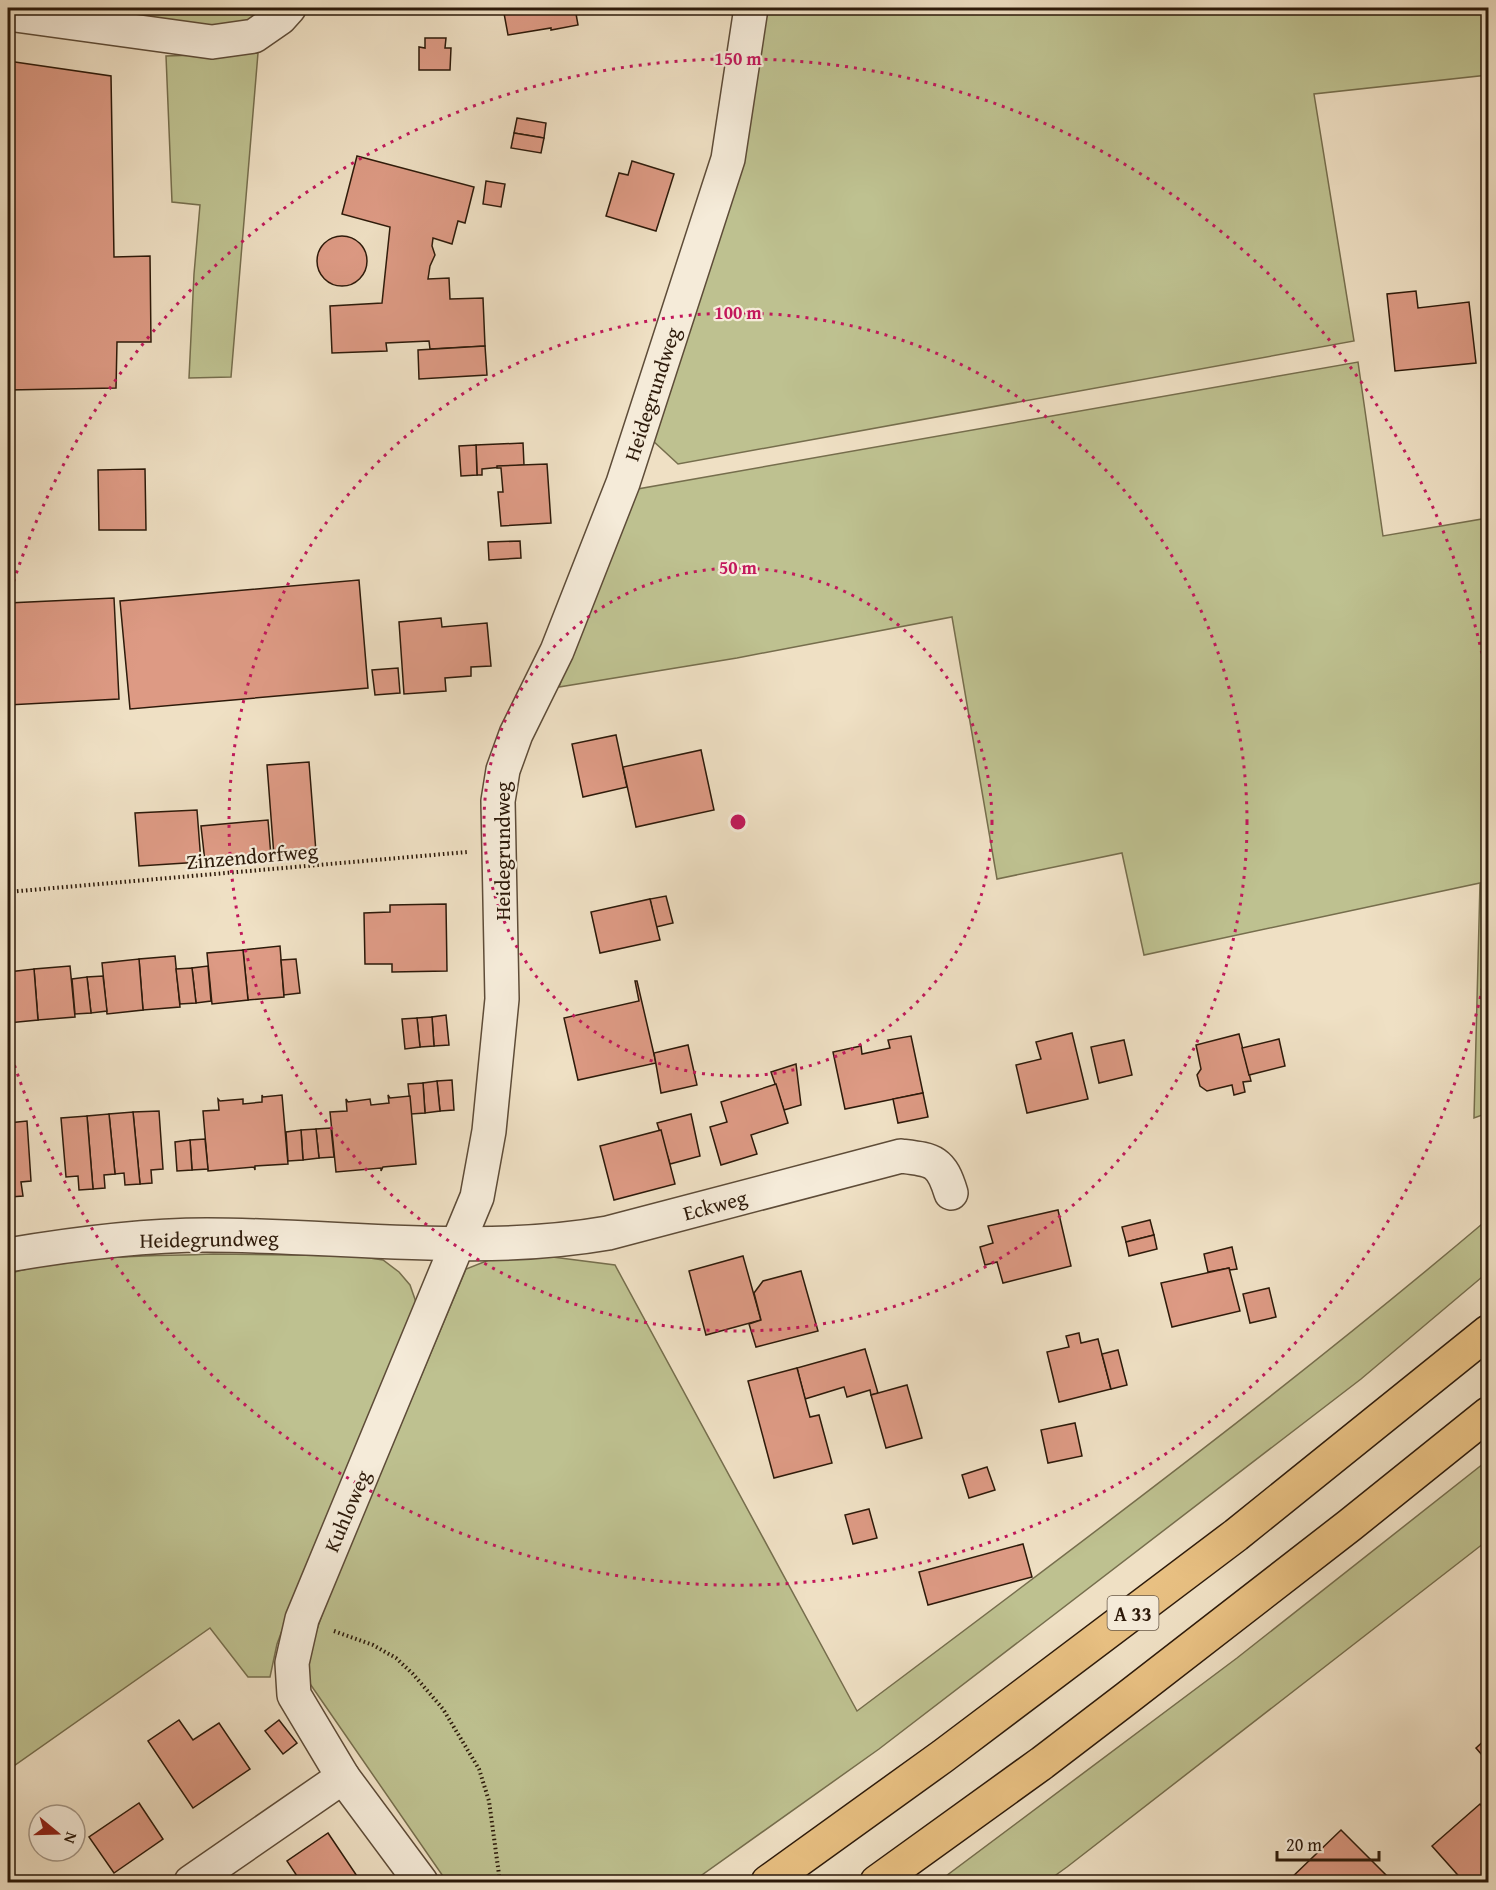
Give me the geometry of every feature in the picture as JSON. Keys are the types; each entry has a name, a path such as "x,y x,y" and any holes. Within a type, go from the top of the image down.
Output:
{"highway":[{"name":"A 33","path":"768,1882 943,1756 1236,1535 1488,1332"},
{"path":"877,1882 1042,1763 1127,1698 1341,1532 1488,1414"}],"street":[{"path":"8,14 212,42 254,36 280,18 289,8"},
{"name":"Heidegrundweg","path":"8,1255 60,1246 206,1235 458,1244 477,1197 489,1131 502,999 498,801 503,770 516,734 557,651 623,483 728,159 751,8"},
{"name":"Eckweg","path":"458,1244 546,1242 608,1233 901,1156 929,1160 944,1172 951,1192"},
{"name":"Kuhloweg","path":"421,1882 344,1777 294,1695 292,1663 302,1619 458,1244"},
{"path":"191,1882 344,1777"}],"path":[{"name":"Zinzendorfweg","path":"8,892 499,849"},
{"path":"302,1619 373,1645 396,1658 443,1709 479,1769 489,1801 500,1882"}],"green space":[{"path":"64,8 277,8 252,27 216,29"},
{"path":"768,8 1488,8 1488,75 1314,94 1354,341 678,464 651,439 741,162"},
{"path":"258,53 231,377 189,378 200,205 172,202 166,56"},
{"path":"1358,362 1383,536 1488,518 1488,1113 1474,1118 1480,883 1144,955 1122,853 997,879 952,617 737,658 559,687 632,490"},
{"path":"1488,1219 1488,1272 1361,1379 879,1749 692,1882 447,1882 306,1678 312,1644 327,1600 466,1269 499,1256 529,1254 615,1265 857,1711 1255,1408"},
{"path":"213,1254 357,1256 383,1260 399,1272 410,1285 417,1305 295,1596 277,1644 270,1677 248,1677 210,1628 8,1770 8,1274 84,1260"},
{"path":"1488,1460 1488,1540 1067,1867 1046,1882 938,1882 1237,1658"}],"building":[{"path":"503,8 575,8 578,25 508,35"},
{"path":"425,38 446,38 445,48 451,48 450,70 419,70 419,47 425,48"},
{"path":"8,61 111,76 114,257 150,256 151,342 117,342 116,388 8,390"},
{"path":"517,118 546,123 544,138 514,133"},
{"path":"514,133 544,138 541,153 511,148"},
{"path":"357,156 474,187 465,223 458,221 452,244 433,238 432,246 435,255 428,279 449,278 450,299 483,298 485,346 430,349 429,341 386,343 387,351 332,353 330,306 382,303 390,227 342,214"},
{"path":"632,161 674,174 656,231 606,216 619,173 628,175"},
{"path":"486,181 505,184 501,207 483,204"},
{"path":"337,236 347,236 360,243 367,256 367,266 360,279 347,286 337,286 328,282 321,275 317,266 317,256 321,247 328,240"},
{"path":"1416,291 1418,308 1469,302 1476,363 1395,371 1387,294"},
{"path":"485,346 487,375 419,379 418,350"},
{"path":"523,443 524,465 482,469 482,475 477,475 476,445"},
{"path":"476,445 477,475 461,476 459,446"},
{"path":"547,464 551,523 501,526 498,492 503,492 501,468 497,466"},
{"path":"145,469 146,530 99,530 98,470"},
{"path":"520,541 521,558 489,560 488,542"},
{"path":"359,580 368,688 130,709 120,601"},
{"path":"114,598 119,699 8,705 8,603"},
{"path":"441,618 442,627 487,623 491,666 471,667 471,676 445,678 446,691 404,694 399,622"},
{"path":"398,668 400,693 375,695 372,670"},
{"path":"616,735 627,787 583,797 572,744"},
{"path":"701,750 714,810 636,827 623,767"},
{"path":"309,762 316,852 274,856 267,765"},
{"path":"197,810 201,862 139,866 135,813"},
{"path":"268,820 271,856 205,862 201,826"},
{"path":"666,896 673,923 656,927 650,899"},
{"path":"650,899 660,940 600,953 591,912"},
{"path":"446,904 447,971 392,972 392,964 365,964 364,913 390,912 390,905"},
{"path":"280,946 284,997 248,1000 243,950"},
{"path":"243,950 248,1000 212,1004 207,953"},
{"path":"175,956 180,1007 143,1010 139,959"},
{"path":"139,959 143,1010 107,1014 102,963"},
{"path":"296,959 300,993 284,995 281,960"},
{"path":"70,966 75,1017 38,1020 34,969"},
{"path":"208,966 211,1001 196,1003 192,968"},
{"path":"192,968 196,1003 180,1004 176,969"},
{"path":"34,969 38,1020 8,1023 8,972"},
{"path":"103,976 107,1011 91,1013 87,977"},
{"path":"87,977 91,1013 75,1014 72,979"},
{"path":"635,981 637,981 656,1063 578,1080 564,1018 639,1001"},
{"path":"446,1015 449,1045 434,1046 432,1017"},
{"path":"432,1017 434,1046 420,1047 417,1018"},
{"path":"417,1018 420,1047 405,1049 402,1019"},
{"path":"8,1023 12,1023 14,1050 8,1050"},
{"path":"1072,1033 1088,1099 1027,1113 1016,1065 1041,1059 1036,1042"},
{"path":"1239,1034 1251,1081 1243,1082 1245,1092 1234,1095 1232,1085 1207,1091 1200,1086 1197,1075 1201,1069 1196,1045"},
{"path":"911,1036 923,1093 845,1109 833,1052 861,1046 862,1054 890,1048 888,1040"},
{"path":"1279,1039 1285,1066 1249,1075 1242,1048"},
{"path":"1124,1040 1132,1075 1099,1083 1091,1047"},
{"path":"688,1045 697,1085 661,1093 654,1053"},
{"path":"796,1064 801,1105 784,1110 771,1072"},
{"path":"452,1080 454,1110 440,1111 437,1081"},
{"path":"437,1081 440,1111 425,1113 423,1083"},
{"path":"423,1083 425,1113 411,1114 408,1084"},
{"path":"776,1084 788,1123 751,1135 757,1154 721,1165 710,1127 727,1122 721,1102"},
{"path":"923,1093 928,1117 898,1123 893,1099"},
{"path":"262,1095 263,1097 282,1095 288,1164 255,1166 255,1170 254,1167 208,1171 203,1111 219,1110 218,1099 220,1101 243,1099 243,1104 262,1102"},
{"path":"388,1095 390,1098 410,1096 416,1164 383,1167 381,1171 381,1168 336,1172 330,1112 347,1111 346,1099 348,1102 370,1099 371,1105 389,1103"},
{"path":"159,1111 163,1169 151,1170 152,1183 140,1184 133,1112"},
{"path":"133,1112 140,1184 125,1185 124,1173 115,1174 109,1114"},
{"path":"109,1114 115,1174 104,1175 105,1188 93,1189 87,1116"},
{"path":"691,1114 700,1156 670,1164 657,1123"},
{"path":"87,1116 93,1189 79,1190 78,1176 66,1177 61,1118"},
{"path":"27,1121 31,1181 21,1182 23,1196 10,1197 8,1123"},
{"path":"331,1128 334,1157 319,1158 316,1129"},
{"path":"316,1129 319,1158 303,1160 301,1130"},
{"path":"301,1130 303,1160 288,1161 286,1132"},
{"path":"661,1130 675,1184 614,1200 600,1146"},
{"path":"205,1139 208,1169 192,1170 190,1140"},
{"path":"190,1140 192,1170 177,1171 175,1142"},
{"path":"1058,1210 1071,1266 1003,1283 997,1262 985,1265 980,1247 993,1243 988,1226"},
{"path":"1150,1220 1154,1235 1126,1242 1122,1227"},
{"path":"1154,1235 1157,1249 1129,1256 1126,1242"},
{"path":"1232,1247 1237,1269 1230,1270 1229,1268 1208,1272 1204,1254"},
{"path":"743,1256 761,1320 706,1335 689,1271"},
{"path":"1229,1268 1240,1311 1172,1327 1161,1283"},
{"path":"801,1271 818,1331 756,1347 749,1324 761,1320 754,1293 763,1281"},
{"path":"1269,1288 1276,1317 1250,1323 1243,1294"},
{"path":"1079,1333 1081,1343 1098,1339 1111,1389 1059,1402 1047,1352 1069,1347 1066,1336"},
{"path":"865,1349 878,1393 871,1395 870,1390 847,1397 844,1387 805,1399 797,1368"},
{"path":"1118,1350 1127,1385 1111,1389 1102,1354"},
{"path":"797,1368 810,1417 819,1415 832,1463 774,1478 748,1381"},
{"path":"907,1385 922,1438 886,1448 871,1395"},
{"path":"1075,1423 1082,1456 1048,1463 1041,1430"},
{"path":"987,1467 995,1490 969,1498 962,1475"},
{"path":"869,1509 877,1538 853,1544 845,1515"},
{"path":"1023,1544 1032,1577 928,1605 919,1572"},
{"path":"179,1720 193,1740 219,1723 250,1769 193,1808 148,1741"},
{"path":"279,1720 297,1743 283,1754 265,1731"},
{"path":"1488,1737 1488,1762 1476,1748"},
{"path":"139,1803 163,1839 114,1873 89,1837"},
{"path":"1480,1804 1488,1814 1488,1882 1464,1882 1432,1846"},
{"path":"1341,1830 1393,1882 1287,1882"},
{"path":"328,1833 361,1882 301,1882 287,1861"}]}
